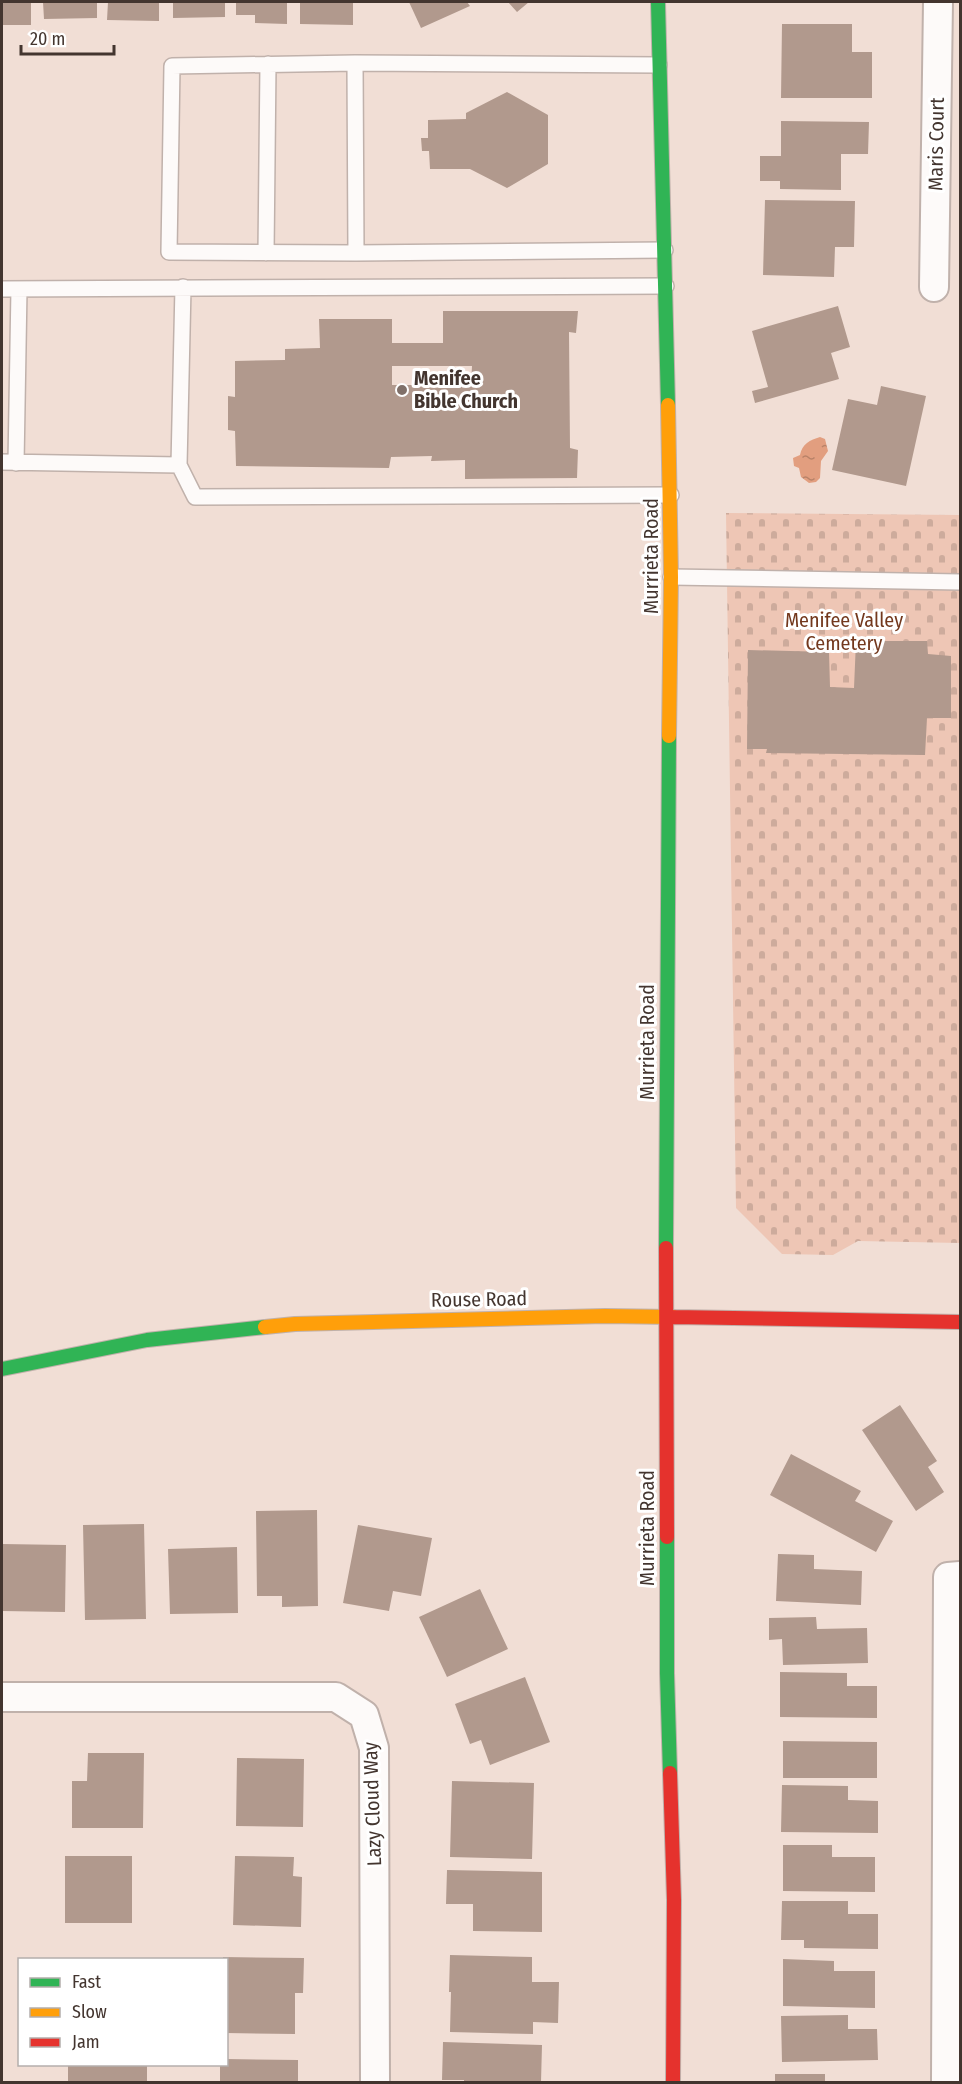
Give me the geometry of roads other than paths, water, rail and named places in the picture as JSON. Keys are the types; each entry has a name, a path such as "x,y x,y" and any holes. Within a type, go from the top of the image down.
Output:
{"main road":[{"name":"Murrieta Road","path":"658,2 671,577 666,1317 667,1673 674,1900 673,2082"},
{"name":"Rouse Road","path":"2,1369 147,1340 296,1324 604,1316 960,1322"}],"street":[{"name":"Maris Court","path":"934,287 938,2"},
{"path":"946,2082 954,1576"},
{"name":"Lazy Cloud Way","path":"2,1697 336,1697 364,1715 374,1748 375,2082"}],"lane":[{"path":"355,63 356,253"},
{"path":"659,65 355,63 172,66 169,252 665,250"},
{"path":"266,253 268,64"},
{"path":"2,289 666,286"},
{"path":"183,288 179,465 195,497 670,495"},
{"path":"19,289 9,463 179,465"},
{"path":"671,577 960,582"}],"water":[{"path":"820,437 825,439 828,451 821,461 820,478 816,482 809,483 801,477 799,468 794,466 793,458 800,455 807,443"}],"place":[{"name":"Menifee Bible Church","path":"402,390"}],"park label":[{"name":"Menifee Valley Cemetery","path":"844,632"}]}
